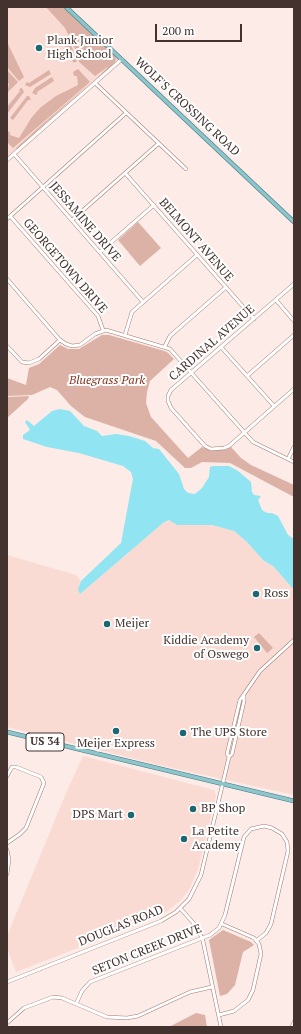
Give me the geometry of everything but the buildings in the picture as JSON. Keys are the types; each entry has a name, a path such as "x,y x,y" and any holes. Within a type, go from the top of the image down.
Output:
{"main road":[{"name":"WOLF'S CROSSING ROAD","path":"66,7 294,222"},
{"name":"US 34","path":"7,732 294,801"}],"street":[{"path":"7,160 122,59"},
{"path":"95,83 186,169"},
{"path":"8,218 126,113"},
{"path":"72,220 158,144"},
{"name":"JESSAMINE DRIVE","path":"14,154 143,302"},
{"name":"BELMONT AVENUE","path":"125,173 225,288 254,319"},
{"path":"100,252 154,205"},
{"name":"GEORGETOWN DRIVE","path":"8,218 98,316 103,330"},
{"path":"125,335 131,314 197,255"},
{"path":"7,279 60,340 69,345 80,345 103,330 165,346 174,352 244,432 259,446 294,462"},
{"name":"CARDINAL AVENUE","path":"294,284 169,392 168,401 171,408 201,442 211,449 224,448 294,389"},
{"path":"165,346 170,336 225,288"},
{"path":"276,300 294,321"},
{"path":"247,376 294,335"},
{"path":"7,346 22,362 29,364 39,358 60,340"},
{"path":"221,346 274,406"},
{"path":"288,459 294,447"},
{"name":"DOUGLAS ROAD","path":"7,982 156,923 180,908 191,895 202,874 229,756 232,754 244,696 260,671 294,640"},
{"path":"7,776 12,767 16,767 41,777 44,783 26,828 7,843"},
{"path":"219,1015 231,1012 241,1007 251,995 260,959 261,950 251,936 233,930 222,924 244,837 251,829 259,827 279,831 286,842 288,851 270,924 266,932 256,941"},
{"path":"7,850 9,860 7,874"},
{"path":"180,908 191,919 202,938 221,1027"},
{"name":"SETON CREEK DRIVE","path":"76,1004 82,991 90,982 202,938 214,932 222,924"},
{"path":"7,1023 24,1008 50,998 62,998 107,1017 127,1018 138,1016 190,992 212,987"},
{"path":"292,1027 294,1022"}],"shaded area":[{"path":"7,7 63,7 120,60 7,158"},
{"path":"171,520 177,525 211,525 234,531 247,542 263,560 274,567 294,590 294,795 155,764 7,727 7,555 76,575 81,581 79,584 80,594 163,523"},
{"path":"83,756 214,790 216,796 198,869 190,888 181,900 166,912 150,920 16,972 7,948 7,936 66,793"}],"green space":[{"path":"46,7 63,7 115,56 116,59 114,64 97,78 109,66 95,76 79,62 74,46 65,28"},
{"path":"70,42 77,61 74,63 69,56 61,56 60,54 67,50 65,46"},
{"path":"7,44 24,77 19,81 7,67"},
{"path":"78,69 90,82 13,148 7,142 7,131 10,132 10,135 19,138 32,117 41,107 56,96 78,85 77,76 74,76 73,72"},
{"path":"7,70 18,82 7,93 9,84 7,82"},
{"path":"49,70 51,74 30,87 25,85 27,82 29,83"},
{"path":"52,77 54,81 37,92 37,95 32,93 35,88"},
{"path":"90,83 18,148 15,149 38,128"},
{"path":"22,88 24,92 7,114 7,107 20,91 19,89"},
{"path":"27,96 29,96 31,100 28,100 13,120 10,118"},
{"path":"138,222 161,248 140,266 118,240"},
{"name":"Bluegrass Park","path":"102,335 109,335 167,352 174,359 150,381 146,403 151,417 188,458 202,447 212,451 231,447 241,458 251,465 294,485 294,497 230,463 202,462 191,468 185,468 156,441 85,417 71,406 57,390 50,387 32,395 7,396 7,378 26,385 29,368 39,364 60,345 68,349 79,349"},
{"path":"29,396 28,399 7,418 7,397"},
{"path":"259,633 273,648 267,653 254,637"},
{"path":"223,930 251,942 254,945 243,952 235,985 227,994 220,996 209,940"},
{"path":"196,1013 205,1015 207,1027 169,1027"}],"water":[{"path":"60,409 70,411 84,426 97,431 102,436 116,434 129,436 145,441 153,448 159,449 179,474 184,489 188,493 195,494 202,488 209,477 210,467 229,466 238,471 251,482 252,492 254,495 261,496 258,500 262,510 278,516 288,535 294,539 294,590 274,567 263,560 247,542 234,531 212,525 177,525 169,520 163,523 80,594 78,589 81,581 121,543 133,479 131,472 123,466 79,453 47,447 23,439 23,435 30,430 25,422 27,420 34,426 52,411"}],"place":[{"name":"Plank Junior High School","path":"39,48"},
{"name":"Ross","path":"256,594"},
{"name":"Meijer","path":"107,624"},
{"name":"Kiddie Academy of Oswego","path":"257,648"},
{"name":"Meijer Express","path":"116,731"},
{"name":"The UPS Store","path":"183,733"},
{"name":"BP Shop","path":"193,809"},
{"name":"DPS Mart","path":"131,815"},
{"name":"La Petite Academy","path":"184,839"}]}
